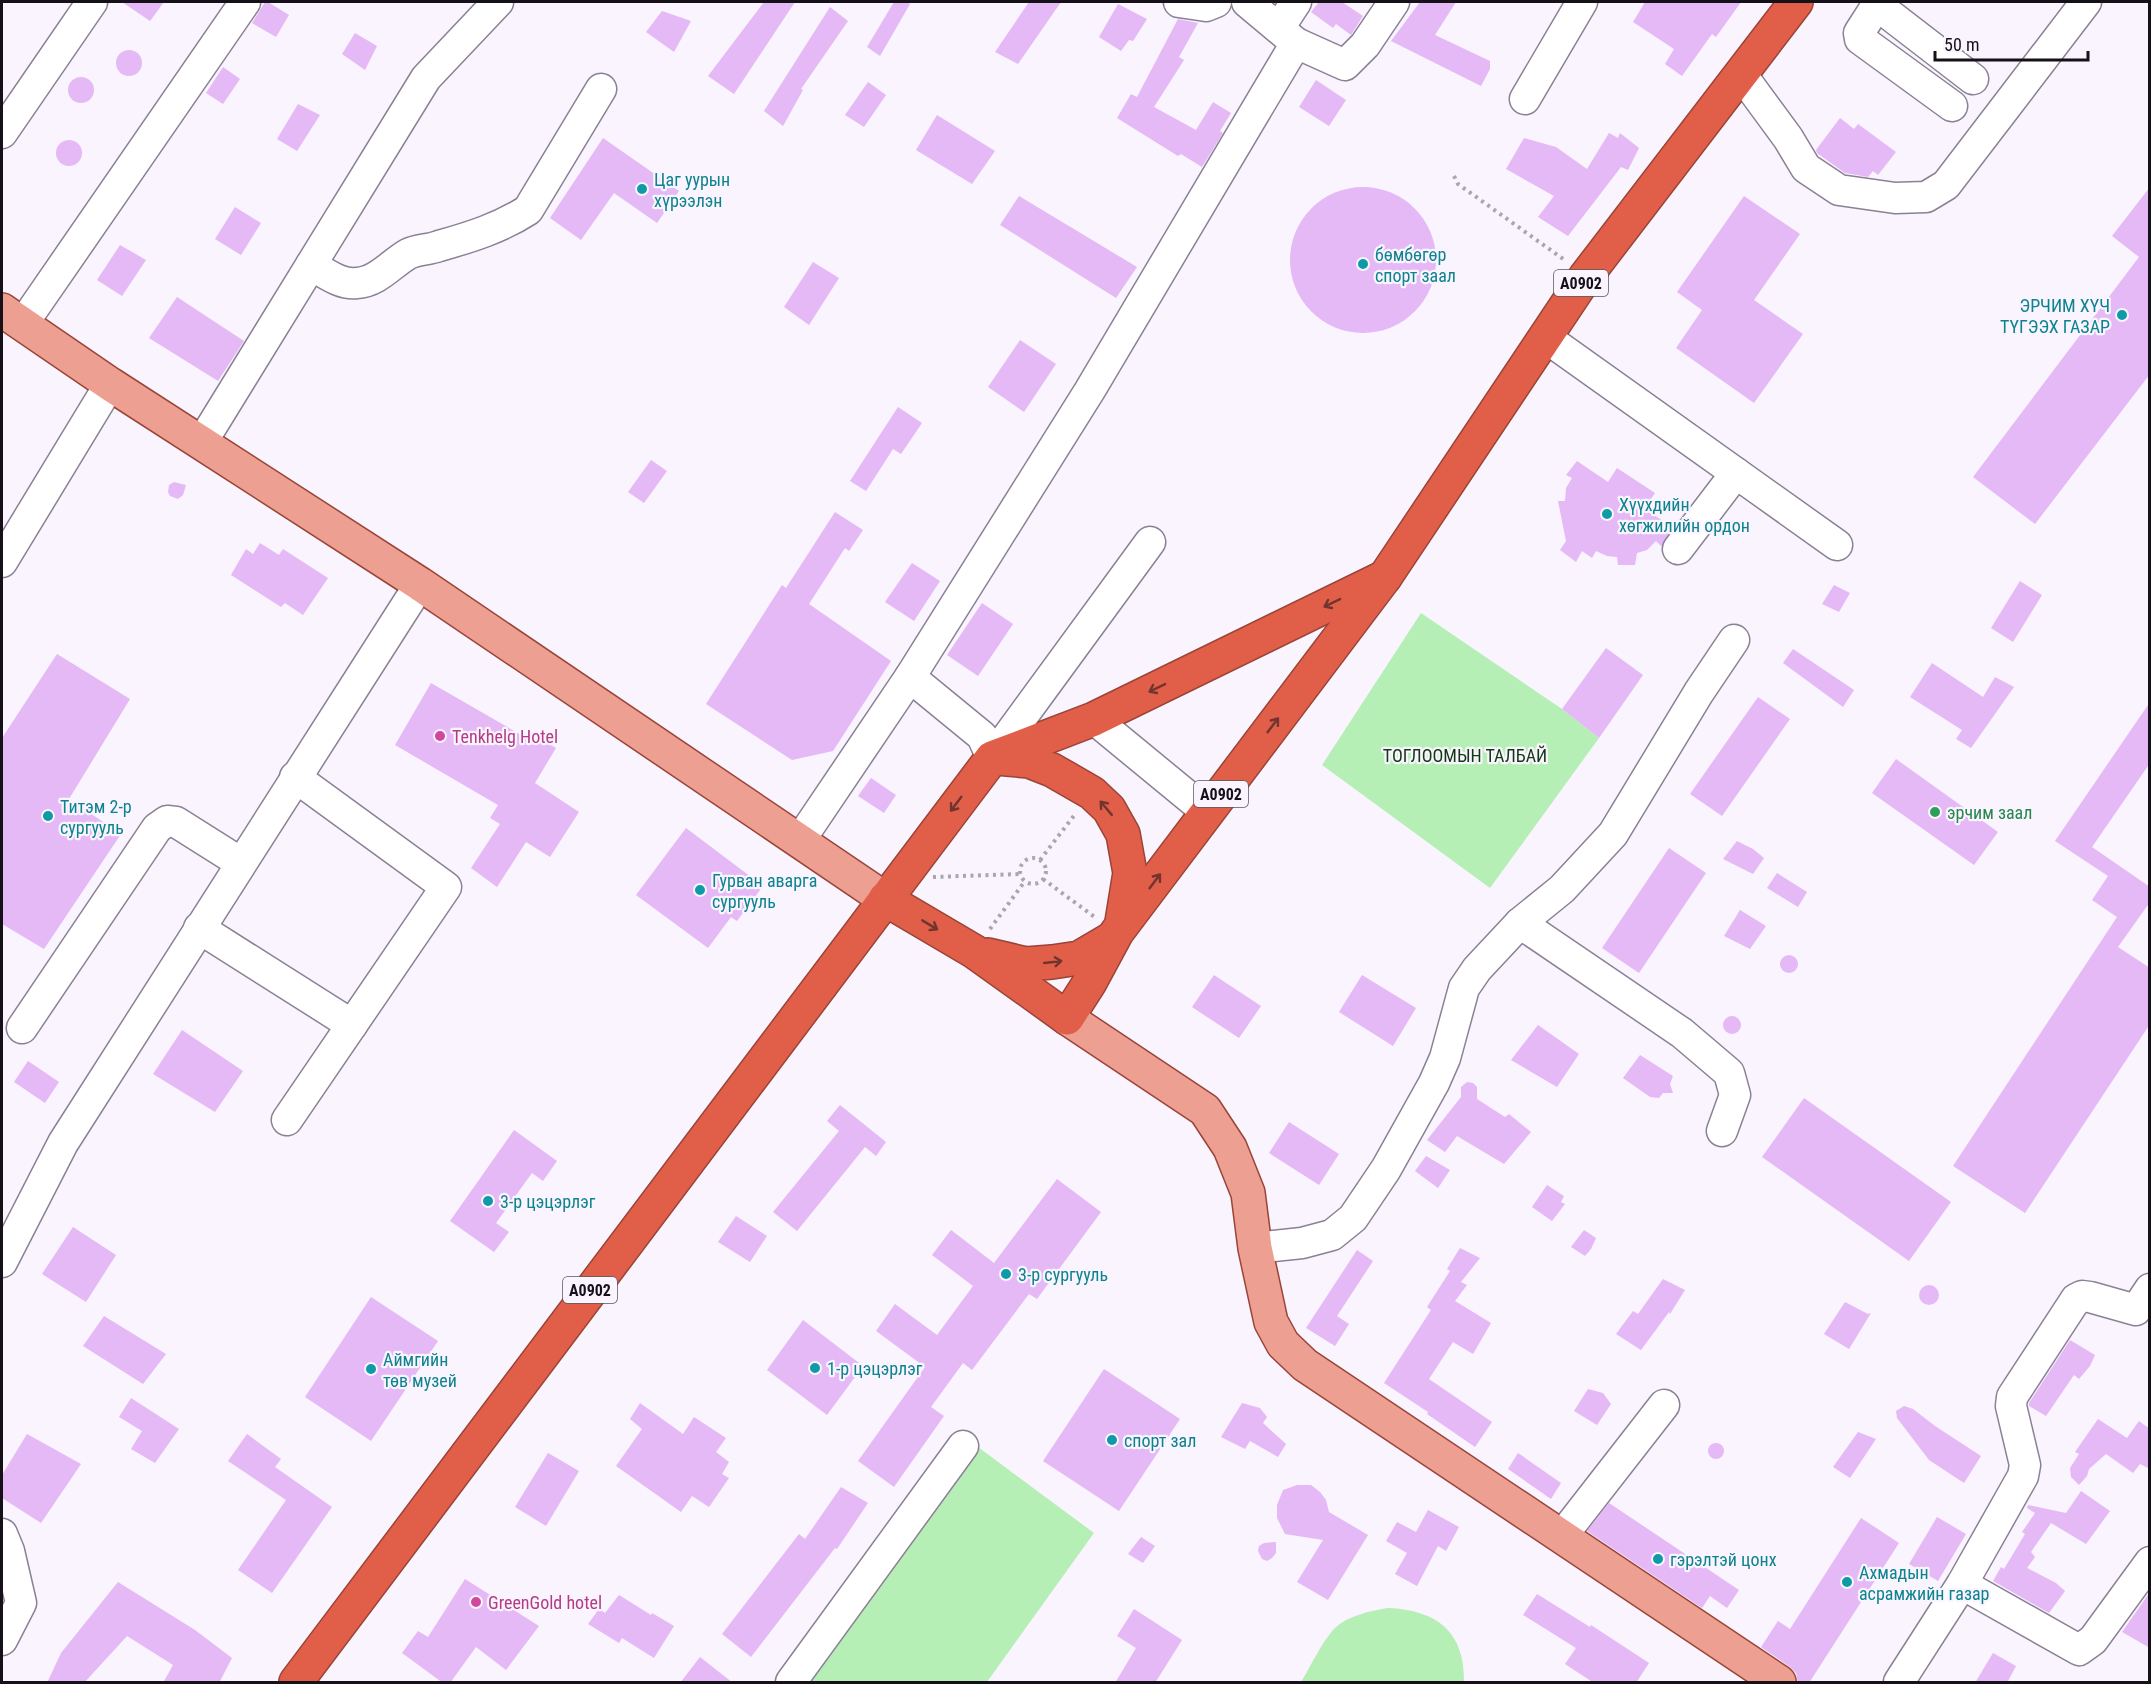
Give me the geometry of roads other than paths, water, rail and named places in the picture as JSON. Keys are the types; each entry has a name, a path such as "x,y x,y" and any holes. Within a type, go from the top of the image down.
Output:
{"highway":[{"name":"A0902","path":"1067,1018 1090,982 1111,927 1207,812 1385,577 1586,276 1796,2"},
{"path":"992,758 1094,719 1385,577"},
{"name":"A0902","path":"296,1683 992,758"},
{"path":"885,899 1026,964 1079,958 1111,927 1130,873 1123,834 1109,809 1092,793 1052,770 1029,761 992,758"},
{"path":"980,943 1067,1018"}],"main road":[{"path":"12,318 420,584 885,899"},
{"path":"1067,1018 1204,1110 1230,1148 1248,1193 1255,1248 1271,1322 1283,1344 1305,1365 1779,1683"}],"street":[{"path":"2,133 92,2"},
{"path":"12,318 245,2"},
{"path":"202,442 426,78 498,2"},
{"path":"1179,2 1206,6 1216,2"},
{"path":"1247,2 1287,35 1345,65 1365,45 1395,2"},
{"path":"800,840 910,677 1090,390 1287,35 1296,2"},
{"path":"1525,99 1582,2"},
{"path":"1741,74 1788,138 1806,168 1839,190 1896,198 1926,197 1946,185 2086,2"},
{"path":"1952,106 1860,39 1859,33 1876,3 1973,79"},
{"path":"311,265 344,284 360,283 375,278 420,249 455,242 509,222 528,210 601,89"},
{"path":"1545,337 1837,545"},
{"path":"2,562 110,384"},
{"path":"1678,549 1736,473"},
{"path":"910,677 982,736 992,758 1150,542"},
{"path":"2,1262 63,1143 420,584"},
{"path":"1255,1248 1302,1243 1332,1235 1353,1218 1386,1169 1434,1083 1445,1058 1464,988 1477,969 1520,923 1562,889 1613,834 1699,692 1734,640"},
{"path":"1094,719 1207,812"},
{"path":"287,1120 446,888 296,777"},
{"path":"22,1028 157,828 167,821 176,822 241,862"},
{"path":"1520,923 1682,1034 1729,1073 1735,1095 1722,1131"},
{"path":"199,928 352,1025"},
{"path":"1899,1683 1962,1584 2023,1476 2025,1465 2011,1401 2022,1381 2076,1299 2082,1296 2090,1297 2136,1310 2150,1289"},
{"path":"1562,1536 1664,1405"},
{"path":"791,1683 963,1446"},
{"path":"2,1534 9,1551 21,1603 2,1640"},
{"path":"1962,1584 2079,1650 2092,1640 2150,1562"}],"place":[{"name":"Цаг уурын хүрээлэн","path":"642,189"},
{"name":"бөмбөгөр спорт заал","path":"1363,264"},
{"name":"ЭРЧИМ ХҮЧ ТҮГЭЭХ ГАЗАР","path":"2122,315"},
{"name":"Хүүхдийн хөгжилийн ордон","path":"1607,514"},
{"name":"Tenkhelg Hotel","path":"440,736"},
{"name":"эрчим заал","path":"1935,812"},
{"name":"Титэм 2-р сургууль","path":"48,816"},
{"name":"Гурван аварга сургууль","path":"700,890"},
{"name":"3-р цэцэрлэг","path":"488,1201"},
{"name":"3-р сургууль","path":"1006,1274"},
{"name":"1-р цэцэрлэг","path":"815,1368"},
{"name":"Аймгийн төв музей","path":"371,1369"},
{"name":"спорт зал","path":"1112,1440"},
{"name":"гэрэлтэй цонх","path":"1658,1559"},
{"name":"Ахмадын асрамжийн газар","path":"1847,1582"},
{"name":"GreenGold hotel","path":"476,1602"}],"park label":[{"name":"ТОГЛООМЫН ТАЛБАЙ","path":"1465,755"}]}
